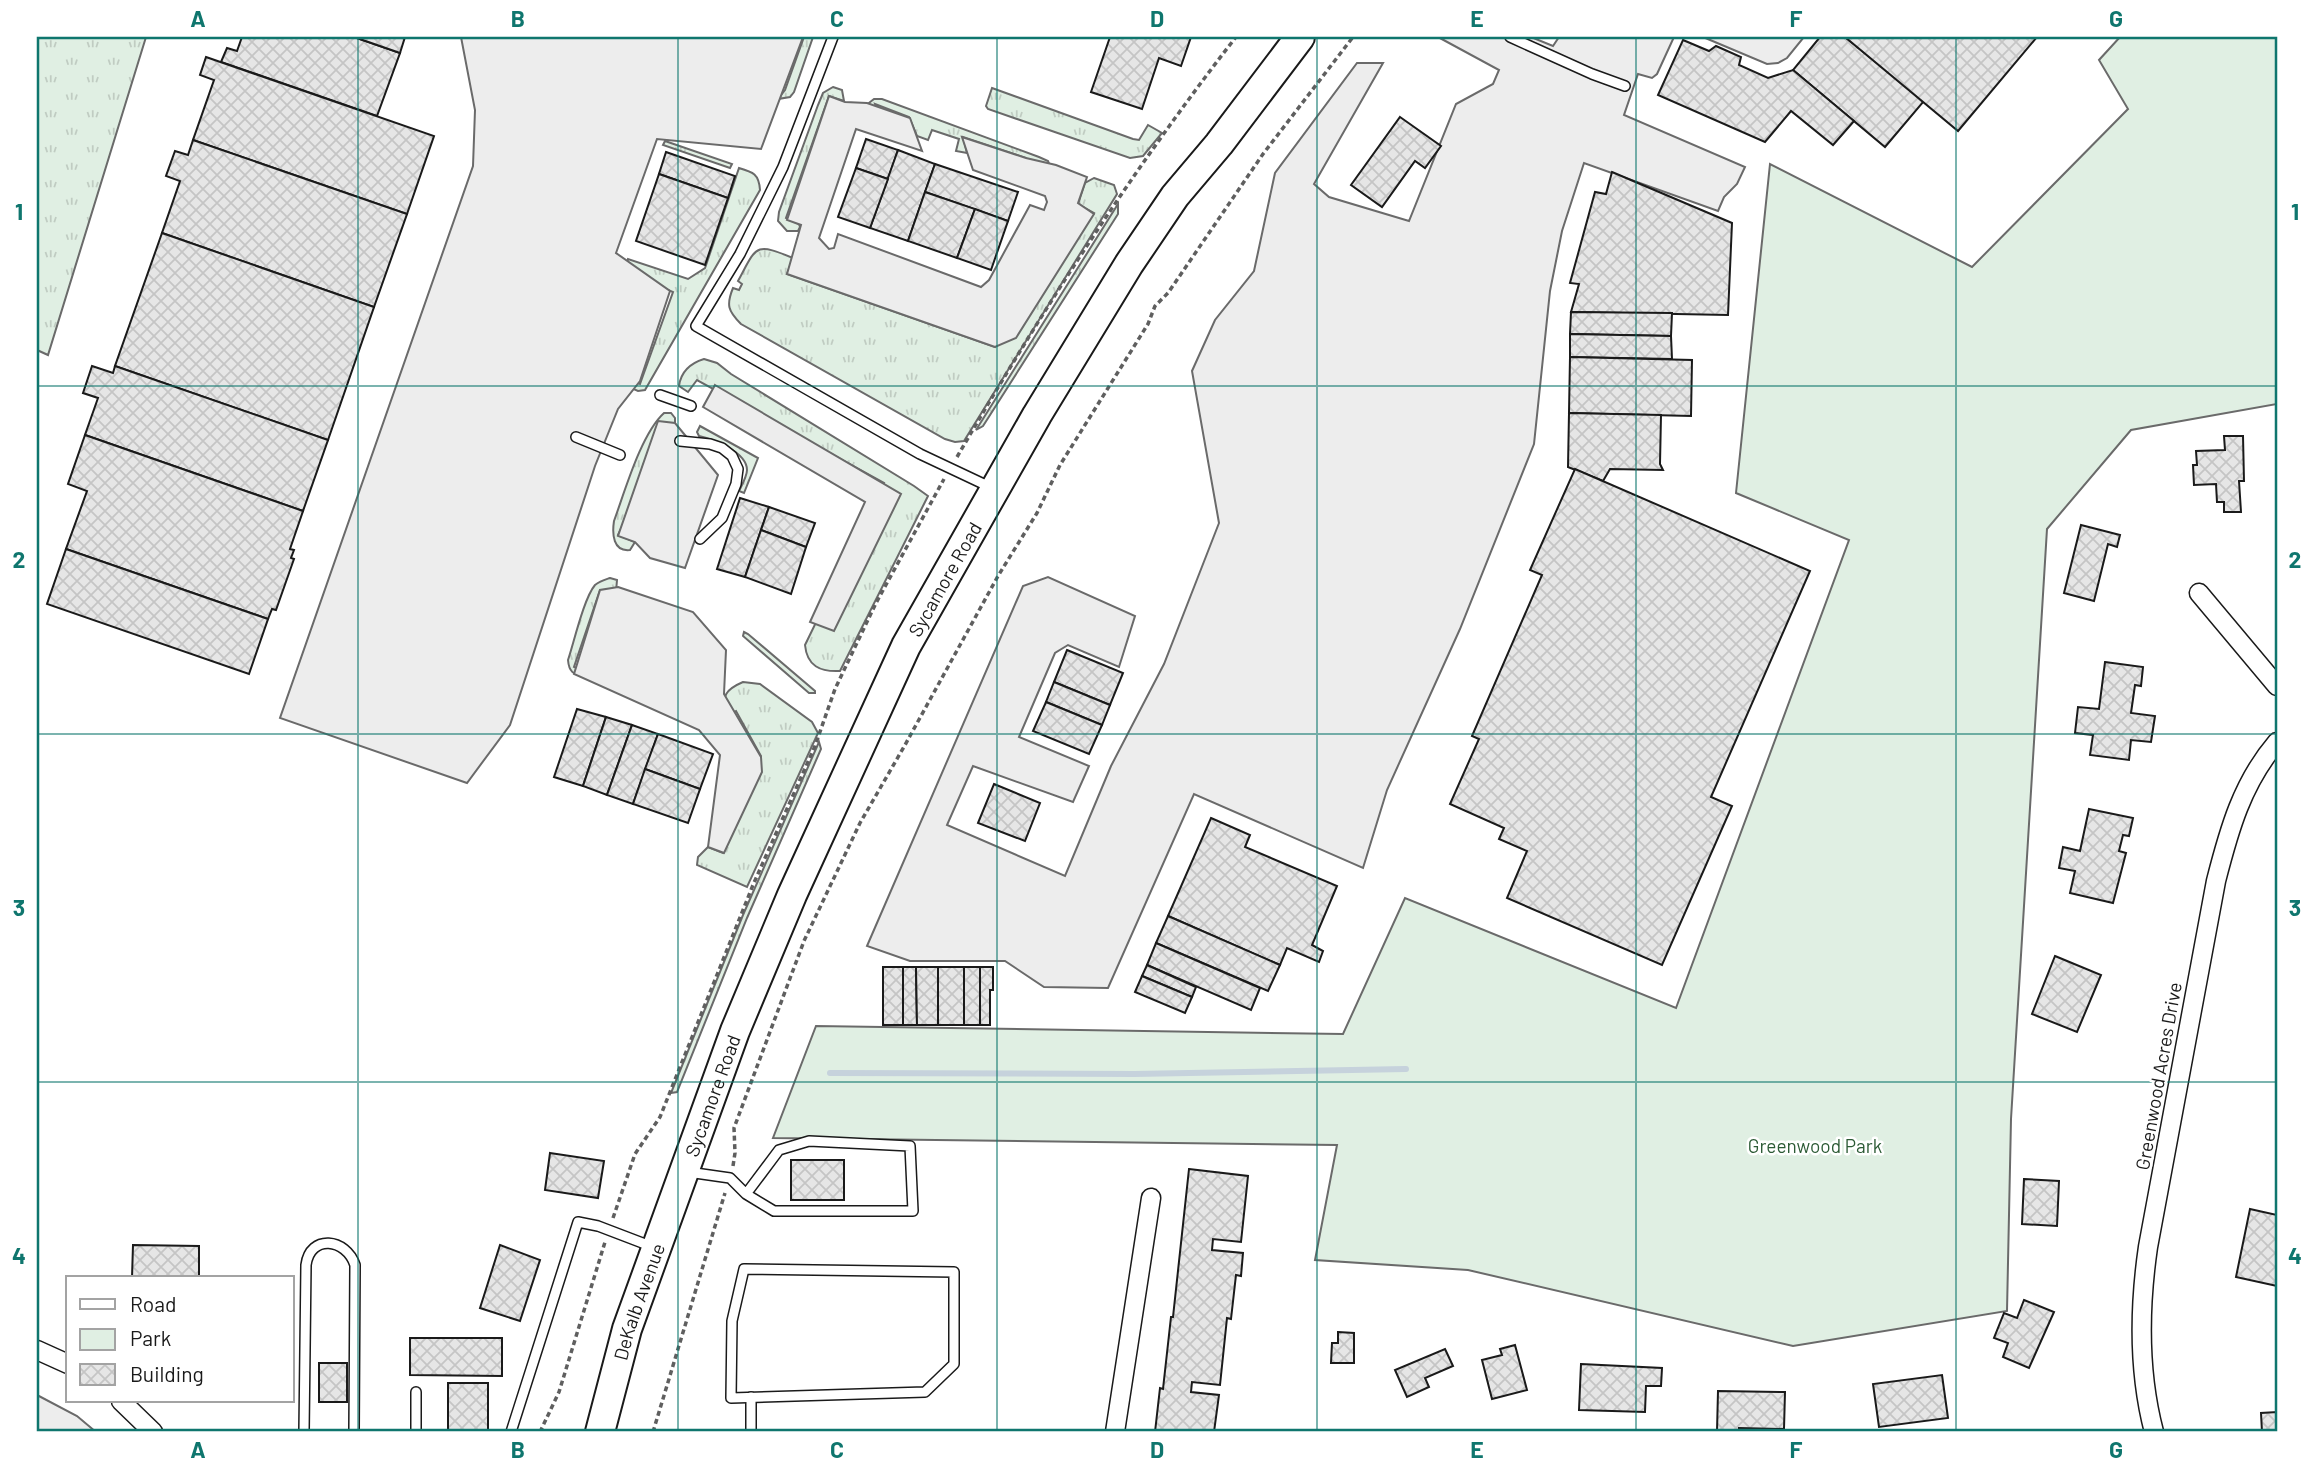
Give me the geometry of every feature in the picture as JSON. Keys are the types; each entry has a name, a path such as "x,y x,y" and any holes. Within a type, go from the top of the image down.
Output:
{"main road":[{"name":"Sycamore Road","path":"682,1171 735,1031 792,895 906,646 1037,415 1129,264 1175,196 1219,144 1300,37"},
{"name":"DeKalb Avenue","path":"600,1432 627,1329 682,1171"}],"street":[{"path":"2199,593 2277,686"},
{"name":"Greenwood Acres Drive","path":"2154,1432 2143,1374 2141,1328 2148,1247 2216,881 2228,833 2243,794 2277,742"},
{"path":"1115,1432 1151,1198"},
{"path":"37,1350 66,1363"},
{"path":"122,1402 153,1432"}],"lane":[{"path":"833,37 783,167 740,254 696,326 920,454 995,489"},
{"path":"1510,37 1625,86"},
{"path":"660,396 691,405"},
{"path":"576,437 620,454"},
{"path":"680,441 722,448 732,456 738,470 736,484 722,517 701,539"},
{"path":"682,1171 730,1178 746,1194 774,1211 913,1211 910,1146 809,1141 779,1150 746,1194"},
{"path":"512,1432 578,1222 655,1248"},
{"path":"304,1432 308,1254 313,1248 332,1244 347,1251 355,1265 354,1432"},
{"path":"744,1269 954,1272 954,1364 925,1392 751,1397 731,1398 733,1321 744,1269"},
{"path":"416,1392 416,1432"},
{"path":"751,1397 751,1432"}],"path":[{"path":"653,1432 730,1178 735,1153 734,1128 804,941 873,799 998,576 1037,513 1066,455 1147,324 1155,306 1168,293 1263,154 1353,37"}],"green space":[{"path":"37,37 146,37 48,355 37,350"},
{"path":"804,37 813,37 794,92 790,97 778,99 785,90"},
{"name":"Greenwood Park","path":"2120,37 2277,37 2277,404 2131,430 2047,529 2011,1119 2007,1311 1793,1346 1468,1270 1315,1260 1337,1145 773,1138 816,1026 1343,1034 1405,898 1676,1008 1849,540 1736,493 1770,164 1972,267 2128,109 2099,60"},
{"path":"833,87 842,90 844,101 829,96 786,218 800,227 798,231 787,231 778,221 779,212 823,93"},
{"path":"992,88 1133,139 1139,140 1148,125 1162,133 1143,156 1130,158 988,109 986,106"},
{"path":"874,99 882,99 1039,157 1048,161 1050,166 1037,180 1026,158 963,137 967,153 956,151 959,139 932,130 928,140 917,136 909,117 875,104 881,122 865,106"},
{"path":"665,141 732,164 730,168 663,145"},
{"path":"739,168 754,174 760,190 645,390 631,388 632,381 640,384 673,292 625,272 628,259 688,279 705,268"},
{"path":"1094,178 1114,185 1117,194 964,441 945,439 741,324 730,308 729,299 733,288 739,290 742,284 738,281 753,254 758,250 771,250 793,258 787,274 995,347 1094,213 1078,204 1085,183"},
{"path":"1118,204 1118,214 983,426 976,430"},
{"path":"704,359 717,363 928,496 840,671 816,666 808,658 805,645 884,483 697,380 688,392 679,386 687,368"},
{"path":"664,413 671,413 675,423 671,424 618,535 635,542 630,550 624,550 615,541 614,521 641,448"},
{"path":"700,426 758,458 744,493 739,491 746,475 746,463 728,447 699,436 697,432"},
{"path":"610,578 617,580 616,592 600,590 574,667 588,672 584,677 577,675 569,667 568,660 583,610 595,585"},
{"path":"744,632 815,693 809,693 743,636"},
{"path":"743,682 760,684 812,722 818,733 747,887 697,865 698,857 708,847 723,853 761,756 736,711 723,718 726,695 731,688"},
{"path":"819,742 821,749 747,918 677,1092 671,1093 743,915"}],"shaded area":[{"path":"461,37 803,37 761,149 657,139 616,253 670,291 640,381 618,409 595,466 510,725 467,783 280,718 473,166 475,110"},
{"path":"1438,37 1531,37 1553,46 1559,37 1674,37 1657,74 1652,78 1638,74 1624,115 1745,167 1737,184 1724,197 1718,211 1584,163 1562,231 1550,291 1534,444 1460,629 1387,790 1363,868 1194,794 1108,988 1044,987 1005,961 910,961 867,946 1023,586 1048,577 1135,616 1119,667 1068,645 1055,653 1019,737 1089,766 1073,802 973,766 947,825 1065,876 1111,766 1164,664 1219,523 1192,371 1215,320 1254,271 1275,173 1357,63 1383,63 1314,184 1329,197 1409,221 1456,104 1493,84 1499,70"},
{"path":"1703,37 1804,37 1787,58 1778,63 1767,64"},
{"path":"829,96 845,102 867,103 910,118 922,151 856,129 819,238 829,249 834,248 838,234 981,287 989,280 1030,205 1044,210 1047,202 1045,196 973,170 962,137 1087,177 1078,203 1094,214 1016,338 995,347 787,274 801,225 787,220"},
{"path":"715,385 901,494 834,631 810,622 865,502 703,407"},
{"path":"658,421 675,423 718,475 685,568 650,558 635,542 618,536"},
{"path":"618,587 693,612 726,650 724,694 761,757 762,772 724,853 708,847 720,755 699,730 574,674 600,590"},
{"path":"37,1395 77,1416 96,1432 37,1432"}],"building":[{"path":"242,37 354,37 400,53 377,116 221,62 227,48 237,51"},
{"path":"354,37 405,37 400,53"},
{"path":"1110,37 1191,37 1181,66 1159,58 1142,109 1091,92"},
{"path":"1820,37 1845,37 1924,101 1885,147 1793,70"},
{"path":"1845,37 2037,37 1958,131"},
{"path":"1683,40 1709,51 1716,46 1741,57 1739,65 1768,78 1793,70 1854,121 1833,145 1791,111 1765,142 1658,95"},
{"path":"206,57 434,136 407,214 193,140 214,80 200,75"},
{"path":"1400,117 1441,146 1425,168 1415,161 1382,207 1351,185"},
{"path":"866,139 898,150 888,179 856,168"},
{"path":"193,140 407,214 374,307 162,233 180,181 166,176 175,151 188,155"},
{"path":"898,150 935,164 908,241 870,228"},
{"path":"666,152 735,176 728,198 659,174"},
{"path":"935,164 1018,192 1008,221 925,192"},
{"path":"856,168 888,179 870,228 838,217"},
{"path":"1612,172 1732,223 1728,315 1571,312 1579,284 1570,283 1595,192 1606,194"},
{"path":"659,174 728,198 705,265 636,241"},
{"path":"925,192 975,209 957,258 908,241"},
{"path":"975,209 1008,221 991,270 957,258"},
{"path":"162,233 374,307 328,440 115,366"},
{"path":"1571,312 1672,313 1671,336 1570,334"},
{"path":"1570,334 1671,336 1672,359 1570,357"},
{"path":"1570,357 1692,360 1691,416 1569,413"},
{"path":"92,366 113,373 115,366 328,440 303,511 85,435 98,398 83,393"},
{"path":"1569,413 1661,415 1660,464 1663,470 1610,469 1603,481 1568,467"},
{"path":"85,435 303,511 290,549 294,550 291,558 294,559 276,610 272,609 268,619 66,549 87,491 68,484"},
{"path":"2224,436 2243,436 2244,481 2239,481 2241,512 2224,512 2224,502 2217,502 2216,484 2194,485 2193,465 2197,465 2196,451 2225,450"},
{"path":"1575,469 1810,571 1711,797 1732,806 1662,965 1507,898 1527,851 1499,839 1504,828 1450,804 1479,739 1472,736 1542,575 1530,570"},
{"path":"740,498 769,507 745,577 717,569"},
{"path":"769,507 815,523 806,547 761,530"},
{"path":"2081,525 2120,535 2117,547 2108,544 2094,601 2064,593"},
{"path":"761,530 806,547 791,594 745,577"},
{"path":"66,549 268,619 249,674 47,604"},
{"path":"1067,650 1123,673 1110,705 1054,682"},
{"path":"2105,662 2143,667 2141,686 2135,685 2131,713 2155,716 2151,742 2131,740 2129,760 2090,755 2093,735 2075,733 2078,707 2099,709"},
{"path":"1054,682 1110,705 1102,725 1046,702"},
{"path":"1046,702 1102,725 1089,754 1033,731"},
{"path":"577,709 606,717 583,786 554,777"},
{"path":"606,717 632,725 607,795 583,786"},
{"path":"632,725 658,734 633,804 607,795"},
{"path":"658,734 713,754 700,789 645,769"},
{"path":"645,769 700,789 688,823 633,804"},
{"path":"994,784 1040,803 1025,841 978,823"},
{"path":"2089,809 2133,818 2129,836 2123,835 2119,851 2126,853 2113,903 2070,893 2075,871 2059,868 2063,847 2080,851"},
{"path":"1211,818 1250,835 1245,847 1337,886 1312,945 1323,951 1319,962 1287,948 1280,965 1168,916"},
{"path":"1168,916 1280,965 1268,991 1156,943"},
{"path":"1156,943 1260,988 1251,1010 1147,965"},
{"path":"2055,956 2101,975 2077,1032 2032,1014"},
{"path":"1147,965 1196,987 1192,997 1142,976"},
{"path":"883,967 903,967 903,1025 883,1025"},
{"path":"903,967 916,967 917,1025 903,1025"},
{"path":"916,967 938,967 938,1025 917,1025"},
{"path":"938,967 964,967 964,1025 938,1025"},
{"path":"964,967 980,967 980,1025 964,1025"},
{"path":"980,967 993,967 990,1025 980,1025"},
{"path":"1142,976 1192,997 1185,1013 1135,992"},
{"path":"550,1153 604,1161 598,1198 545,1190"},
{"path":"791,1160 844,1160 844,1200 791,1200"},
{"path":"1189,1169 1248,1176 1241,1242 1213,1239 1212,1250 1243,1253 1241,1276 1236,1275 1231,1319 1227,1318 1220,1385 1192,1382 1191,1392 1219,1395 1214,1432 1155,1432 1173,1317"},
{"path":"2024,1179 2059,1181 2057,1226 2022,1224"},
{"path":"2250,1209 2277,1215 2277,1286 2236,1277"},
{"path":"133,1245 199,1246 199,1276 132,1276"},
{"path":"500,1245 540,1260 520,1321 480,1308"},
{"path":"2024,1300 2054,1312 2029,1368 2003,1357 2008,1343 1994,1338 2004,1313 2017,1318"},
{"path":"1338,1332 1354,1333 1354,1363 1331,1363 1332,1343 1338,1343"},
{"path":"410,1338 502,1338 502,1376 410,1375"},
{"path":"1515,1345 1527,1390 1492,1399 1482,1360 1502,1355 1500,1349"},
{"path":"1445,1349 1453,1366 1425,1378 1429,1387 1407,1397 1395,1370"},
{"path":"319,1363 347,1363 347,1402 319,1402"},
{"path":"1581,1364 1662,1368 1661,1386 1646,1386 1645,1412 1579,1410"},
{"path":"1942,1375 1948,1418 1879,1427 1873,1384"},
{"path":"448,1383 488,1383 488,1432 448,1432"},
{"path":"1718,1391 1785,1392 1784,1429 1739,1428 1739,1432 1717,1432"},
{"path":"2277,1412 2277,1432 2262,1432 2261,1413"}],"waterway":[{"path":"830,1073 1134,1074 1406,1069"}]}
